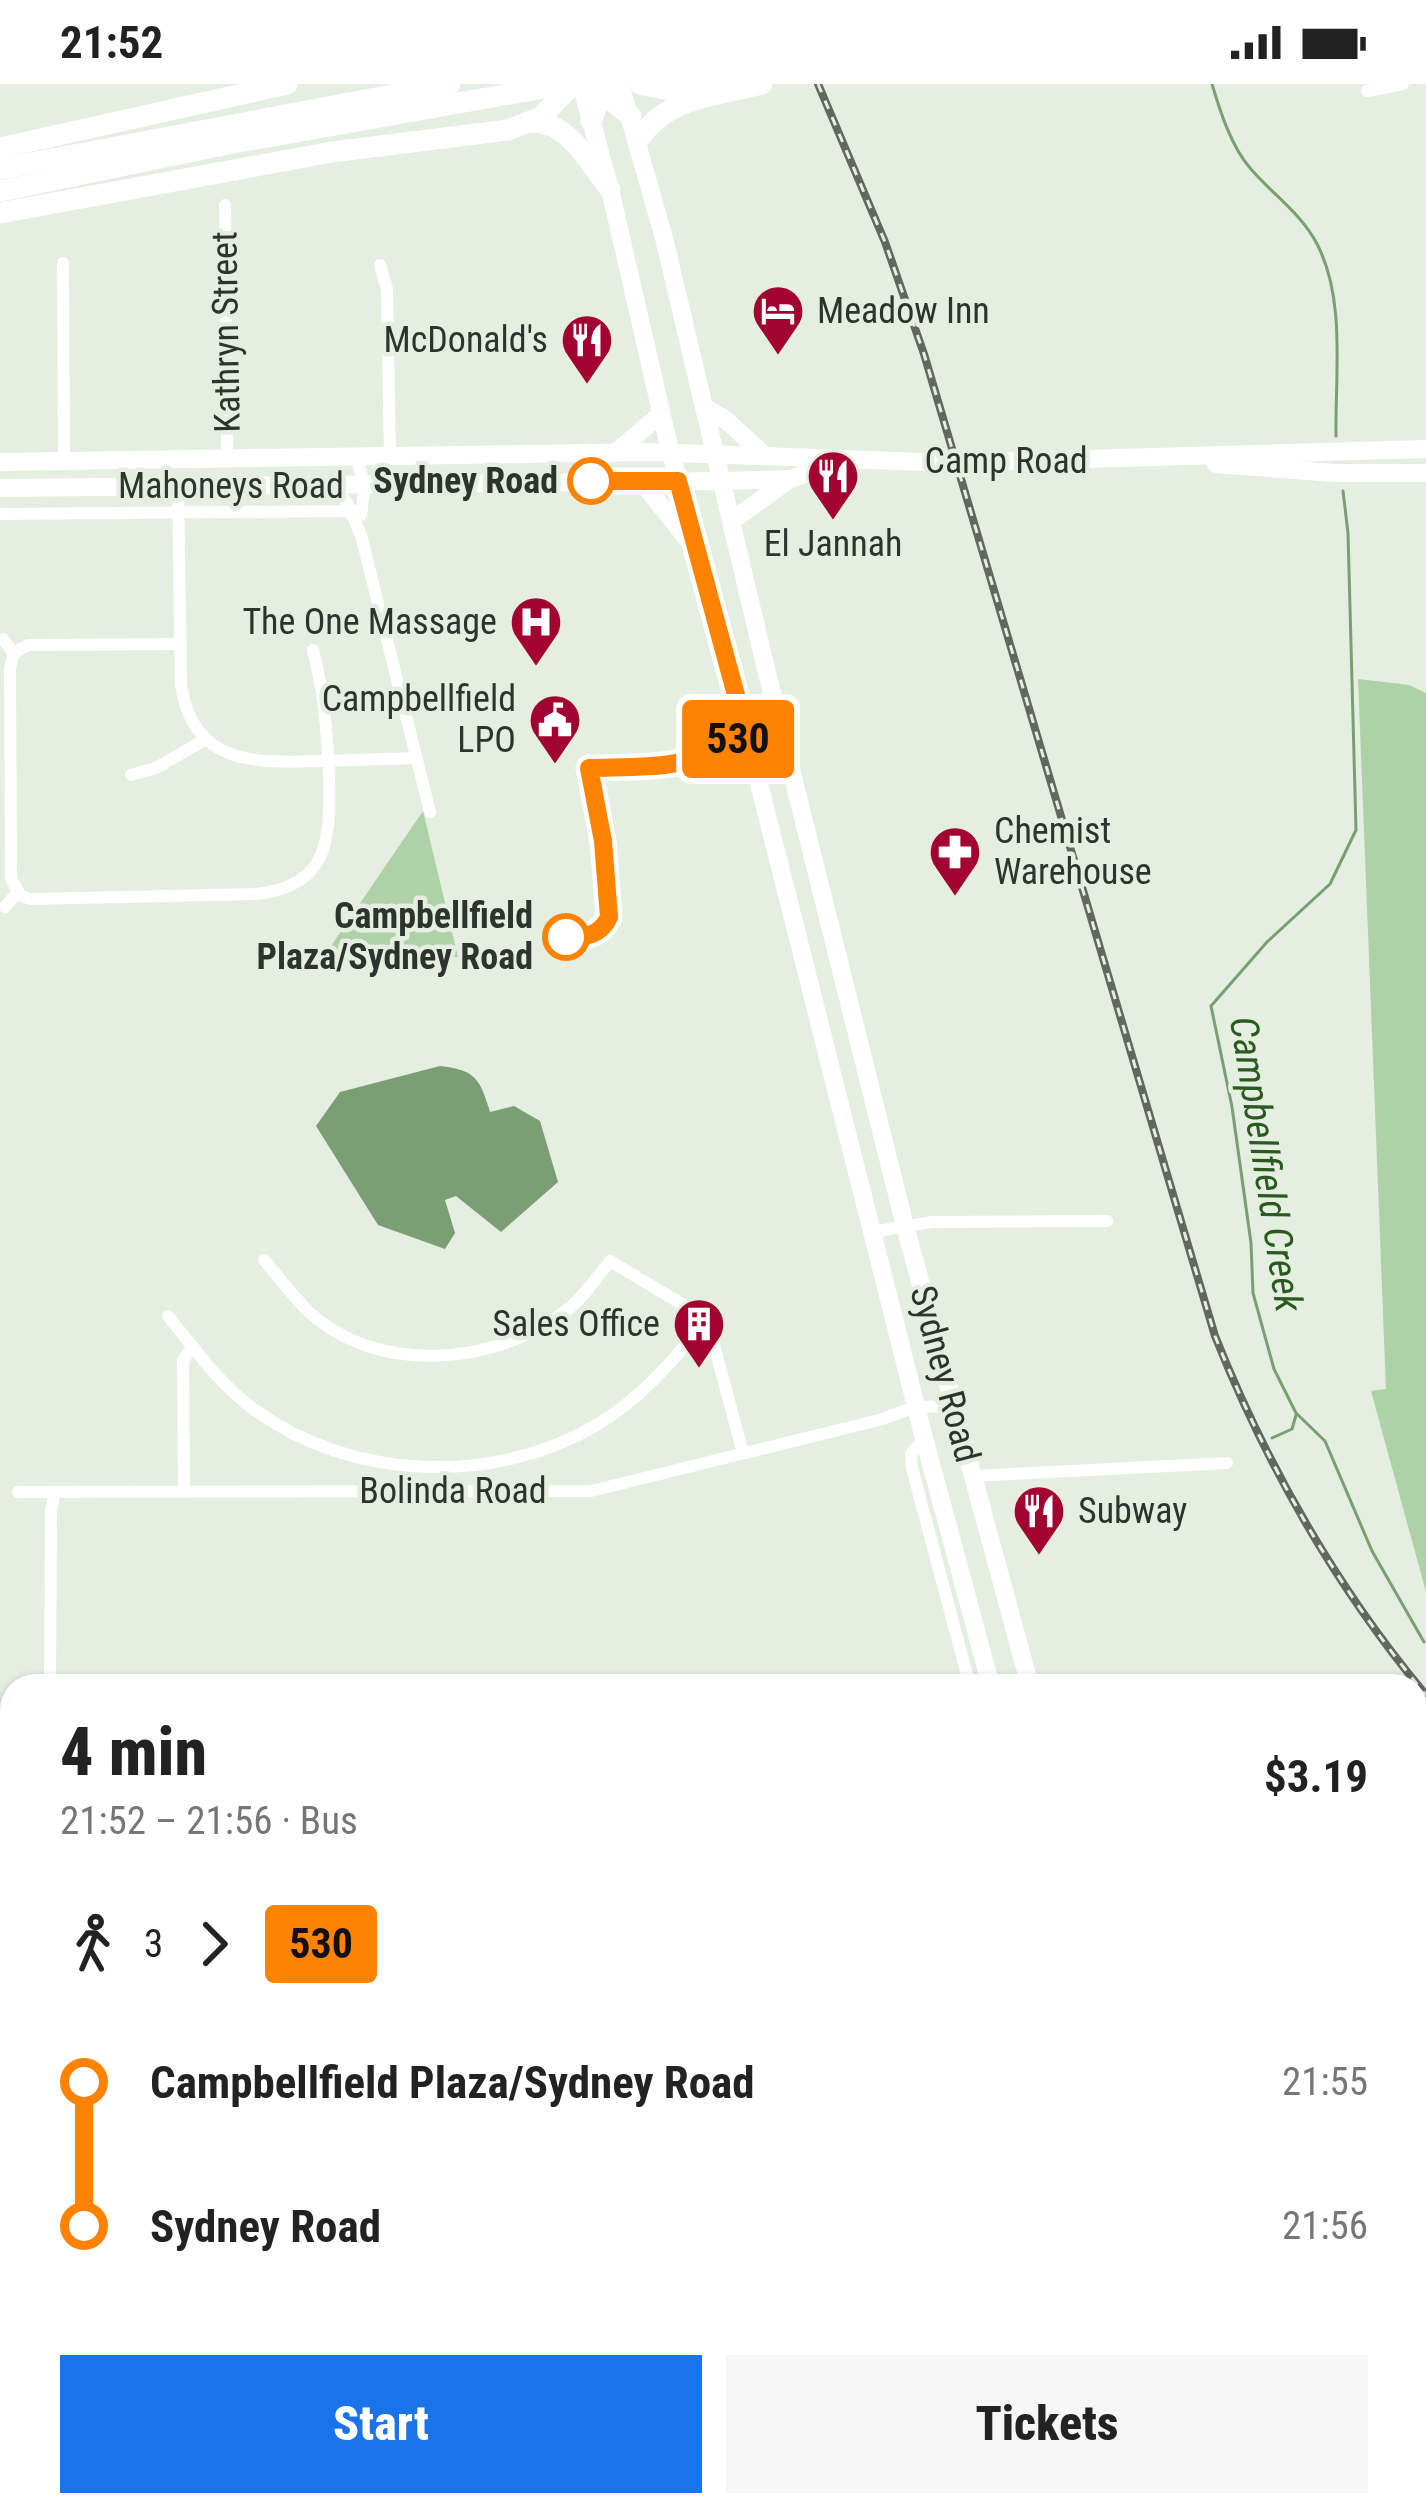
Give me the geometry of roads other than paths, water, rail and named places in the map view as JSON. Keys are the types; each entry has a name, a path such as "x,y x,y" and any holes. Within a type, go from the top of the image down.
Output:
{"highway":[{"path":"0,148 287,84"},
{"path":"0,169 450,84"},
{"path":"0,190 233,142 606,88 676,90 726,84"},
{"path":"639,139 667,109 761,84"},
{"path":"606,88 632,116"},
{"path":"591,121 606,88"},
{"path":"0,213 248,166 508,130 606,88"},
{"path":"531,122 545,123 565,134 610,189"}],"main road":[{"name":"Sydney Road","path":"632,116 905,1226 1027,1674"},
{"name":"Sydney Road","path":"591,121 670,453 989,1674"},
{"path":"706,408 764,455"},
{"path":"615,453 661,414"},
{"name":"Camp Road","path":"670,453 959,463 1426,449"},
{"name":"Mahoneys Road","path":"0,462 670,453"},
{"path":"573,455 573,480"},
{"name":"Camp Road","path":"1169,459 1321,472 1426,473"},
{"name":"Camp Road","path":"678,481 790,479 842,462"},
{"path":"733,520 790,479"},
{"path":"641,481 698,554"},
{"name":"Mahoneys Road","path":"0,488 678,481"},
{"path":"689,762 724,748 746,732"}],"street":[{"path":"1367,91 1402,84"},
{"name":"Kathryn Street","path":"225,205 227,460"},
{"path":"62,263 64,461"},
{"path":"380,265 387,289 390,458"},
{"path":"356,458 365,485 356,512"},
{"path":"333,485 356,512 430,812"},
{"path":"178,486 184,703 206,739 232,756 252,761 417,758"},
{"path":"0,514 356,512"},
{"path":"3,639 14,653"},
{"path":"181,644 28,645 14,653 10,668 10,856 17,893 31,899 256,894 284,889 305,877 324,851 330,824 327,709 314,650"},
{"path":"131,775 156,768 206,739"},
{"path":"5,907 17,893"},
{"path":"871,1232 932,1222 1107,1221"},
{"path":"264,1260 309,1312 324,1321 380,1348 445,1356 492,1348 542,1327 581,1297 610,1261 707,1318 743,1454"},
{"path":"168,1316 212,1372 285,1430 332,1451 418,1469 478,1465 525,1454 592,1428 666,1369 707,1318"},
{"path":"184,1492 183,1360 193,1347"},
{"name":"Bolinda Road","path":"18,1492 591,1491 953,1406"},
{"name":"Sydney Road","path":"924,1438 911,1454 912,1468 967,1674"},
{"path":"972,1477 1227,1462"},
{"path":"50,1674 55,1492"}],"waterway":[{"name":"Campbellfield Creek","path":"1212,84 1243,159 1303,223 1326,266 1337,338 1336,436"},
{"name":"Campbellfield Creek","path":"1343,491 1356,830 1330,884 1267,942 1211,1006 1232,1107 1251,1243 1253,1293 1274,1369 1296,1413 1325,1441 1372,1551 1424,1642"},
{"path":"1272,1438 1292,1429 1296,1415"}],"railway":[{"path":"818,84 885,242 924,354 1215,1336 1257,1432 1306,1524 1362,1612 1409,1674"}],"place":[{"name":"Meadow Inn","path":"778,357"},
{"name":"McDonald's","path":"587,386"},
{"name":"Sydney Road","path":"591,481"},
{"name":"El Jannah","path":"833,522"},
{"name":"The One Massage","path":"536,668"},
{"name":"Campbellfield LPO","path":"555,766"},
{"name":"Chemist Warehouse","path":"955,898"},
{"name":"Campbellfield Plaza/Sydney Road","path":"566,937"},
{"name":"Sales Office","path":"699,1370"},
{"name":"Subway","path":"1039,1557"}]}
